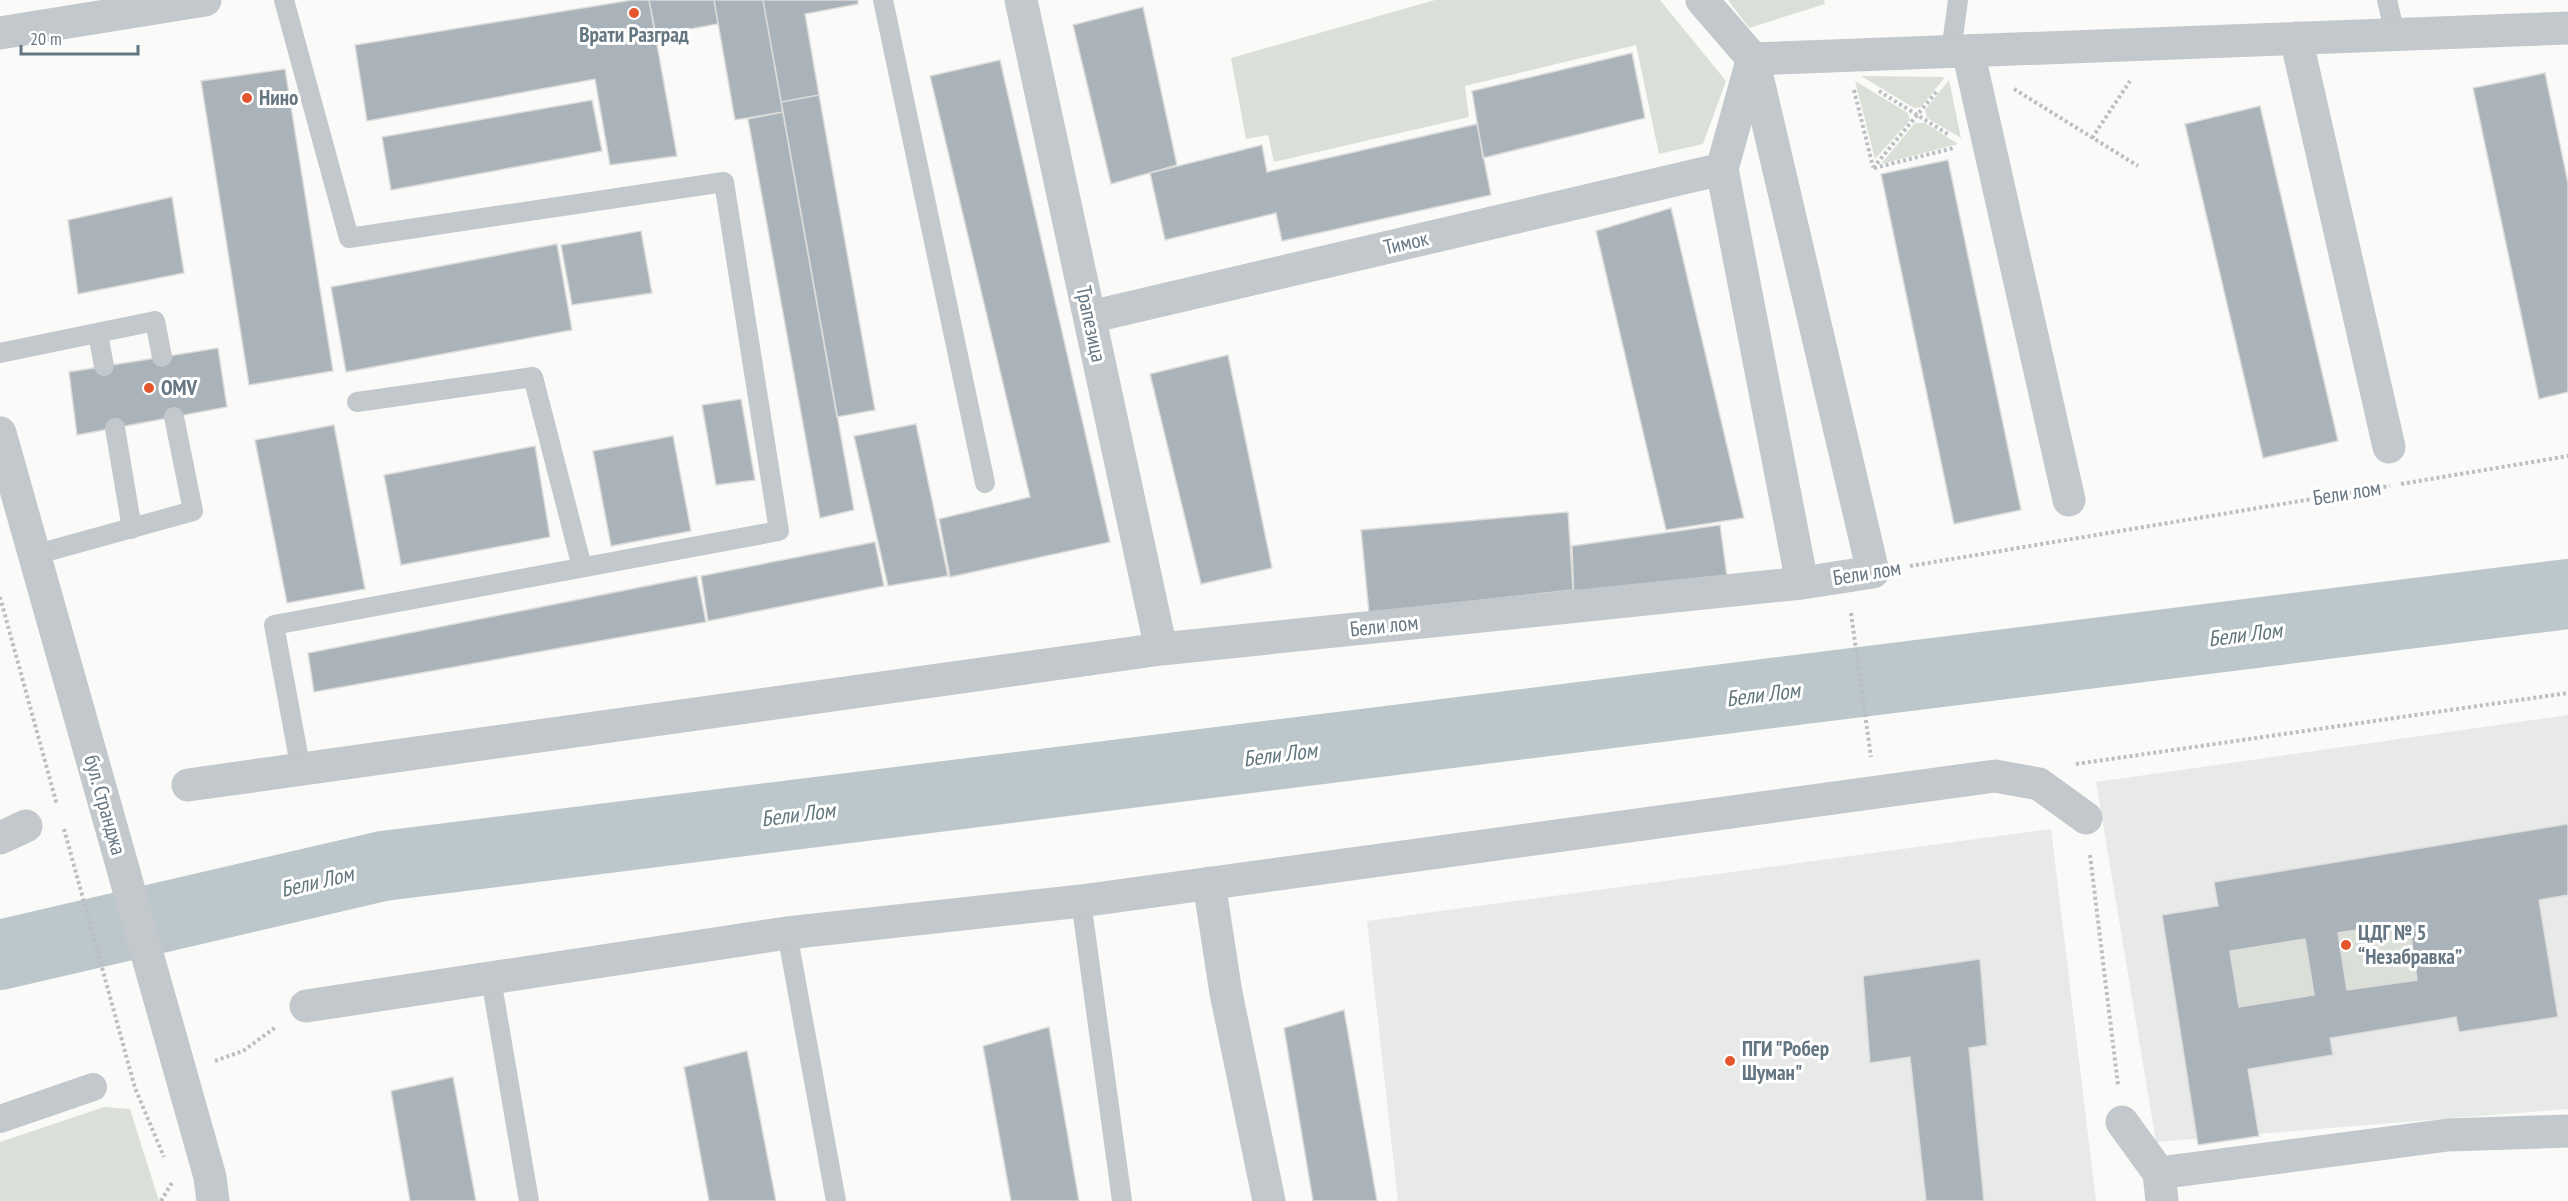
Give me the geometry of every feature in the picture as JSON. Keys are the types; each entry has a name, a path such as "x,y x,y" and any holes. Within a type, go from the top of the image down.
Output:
{"street":[{"path":"0,33 206,0"},
{"name":"Трапезица","path":"1021,0 1161,649"},
{"path":"1702,0 1753,59 1859,574"},
{"path":"1753,59 2568,28"},
{"path":"2296,38 2389,447"},
{"path":"1959,51 2069,500"},
{"path":"1753,59 1722,169 1802,583"},
{"name":"Тимок","path":"1090,317 1722,169"},
{"name":"бул. Странджа","path":"0,433 215,1193"},
{"name":"Бели лом","path":"188,784 1161,649 1802,583 1859,574"},
{"path":"306,1006 787,933 1081,901 1995,776 2039,784 2086,818"},
{"path":"1209,884 1226,993 1269,1201"},
{"path":"0,1119 93,1087"},
{"path":"2122,1122 2160,1187 2448,1135 2568,1131"}],"lane":[{"path":"284,0 349,238 724,182 779,531 274,625 301,770"},
{"path":"883,0 985,483"},
{"path":"1958,0 1959,51"},
{"path":"2387,0 2395,34"},
{"path":"0,353 155,321 162,357"},
{"path":"98,334 104,366"},
{"path":"357,402 533,376 582,567"},
{"path":"34,555 193,511 174,417"},
{"path":"115,428 132,529"},
{"path":"1081,901 1122,1201"},
{"path":"787,933 836,1201"},
{"path":"491,979 529,1201"}],"path":[{"path":"2092,138 2155,43"},
{"path":"1873,168 1917,115 1959,51 1999,80 2138,166"},
{"path":"1825,56 1849,73 1873,168"},
{"path":"1878,91 1955,139"},
{"path":"1873,168 1965,145"},
{"name":"Бели лом","path":"1859,574 2568,456"},
{"path":"1859,574 1876,792"},
{"path":"0,597 135,1088 165,1161"},
{"path":"2065,766 2568,693"},
{"path":"13,832 61,818"},
{"path":"2086,818 2122,1122"},
{"path":"93,1087 135,1088 243,1051 306,1006"},
{"path":"169,1170 176,1191"},
{"path":"161,1201 173,1180"}],"shaded area":[{"path":"1435,0 1660,0 1726,81 1703,144 1659,154 1636,45 1465,86 1469,117 1274,162 1268,135 1246,139 1231,58"},
{"path":"1728,0 1824,0 1825,4 1749,28"},
{"path":"1861,76 1945,77 1921,107 1914,108"},
{"path":"1949,80 1961,138 1927,118 1925,110"},
{"path":"1855,81 1908,113 1910,120 1875,159"},
{"path":"1915,123 1925,123 1958,144 1881,164"},
{"name":"ЦДГ № 5 “Незабравка”","path":"2568,715 2568,1109 2156,1142 2096,782"},
{"name":"ПГИ \"Робер Шуман\"","path":"2051,829 2096,1201 1398,1201 1367,921"},
{"path":"2409,922 2417,980 2347,990 2338,933"},
{"path":"2305,939 2314,995 2239,1007 2230,951"},
{"path":"104,1107 130,1109 159,1201 0,1201 0,1142"}],"building":[{"path":"632,0 649,0 677,156 610,165 595,79 367,121 355,45"},
{"path":"649,0 714,0 718,24 656,35"},
{"path":"714,0 763,0 783,112 735,120"},
{"path":"763,0 858,0 858,4 805,14 819,95 781,102"},
{"path":"1143,7 1177,165 1111,184 1073,25"},
{"path":"1632,53 1645,118 1483,158 1472,91"},
{"path":"1000,60 1110,542 950,577 939,519 1030,497 930,76"},
{"path":"285,69 333,371 249,385 201,81"},
{"path":"2545,73 2568,183 2568,392 2539,399 2473,88"},
{"path":"819,95 875,410 837,417 781,102"},
{"path":"592,100 602,151 391,190 382,137"},
{"path":"2260,106 2338,441 2263,458 2185,124"},
{"path":"783,112 854,510 820,518 748,119"},
{"path":"1477,124 1491,195 1282,241 1276,213 1165,240 1150,173 1262,145 1267,172"},
{"path":"1948,160 2021,510 1954,524 1881,174"},
{"path":"172,197 184,273 78,294 68,220"},
{"path":"1671,208 1744,518 1666,530 1596,231"},
{"path":"641,231 652,293 572,305 561,245"},
{"path":"557,244 572,330 346,372 331,287"},
{"path":"218,348 227,407 77,435 69,372"},
{"path":"1228,355 1272,568 1201,584 1150,374"},
{"path":"741,399 755,480 716,485 702,405"},
{"path":"916,424 948,576 888,586 854,436"},
{"path":"334,425 365,589 287,603 255,440"},
{"path":"673,436 691,531 611,546 593,451"},
{"path":"535,446 550,537 401,565 384,475"},
{"path":"1568,512 1573,590 1369,613 1361,530"},
{"path":"1720,525 1728,584 1574,603 1572,546"},
{"path":"875,542 884,586 708,621 701,576"},
{"path":"697,576 706,622 314,692 308,653"},
{"path":"2568,824 2568,895 2539,900 2558,1017 2459,1032 2456,1017 2330,1038 2333,1055 2248,1069 2259,1136 2198,1145 2162,915 2218,906 2214,882","holes":["2409,922 2417,980 2347,990 2338,933","2305,939 2314,995 2239,1007 2230,951"]},
{"path":"1980,959 1987,1045 1969,1048 1984,1201 1926,1201 1910,1057 1870,1063 1863,976"},
{"path":"1344,1010 1377,1201 1313,1201 1284,1028"},
{"path":"1049,1027 1079,1201 1011,1201 983,1046"},
{"path":"747,1051 776,1201 709,1201 684,1067"},
{"path":"453,1077 476,1201 410,1201 391,1091"}],"waterway":[{"name":"Бели Лом","path":"0,955 383,866 2568,594"}],"place":[{"name":"Врати Разград","path":"634,13"},
{"name":"Нино","path":"247,98"},
{"name":"OMV","path":"149,388"},
{"name":"ЦДГ № 5 “Незабравка”","path":"2346,945"},
{"name":"ПГИ \"Робер Шуман\"","path":"1730,1061"}]}
